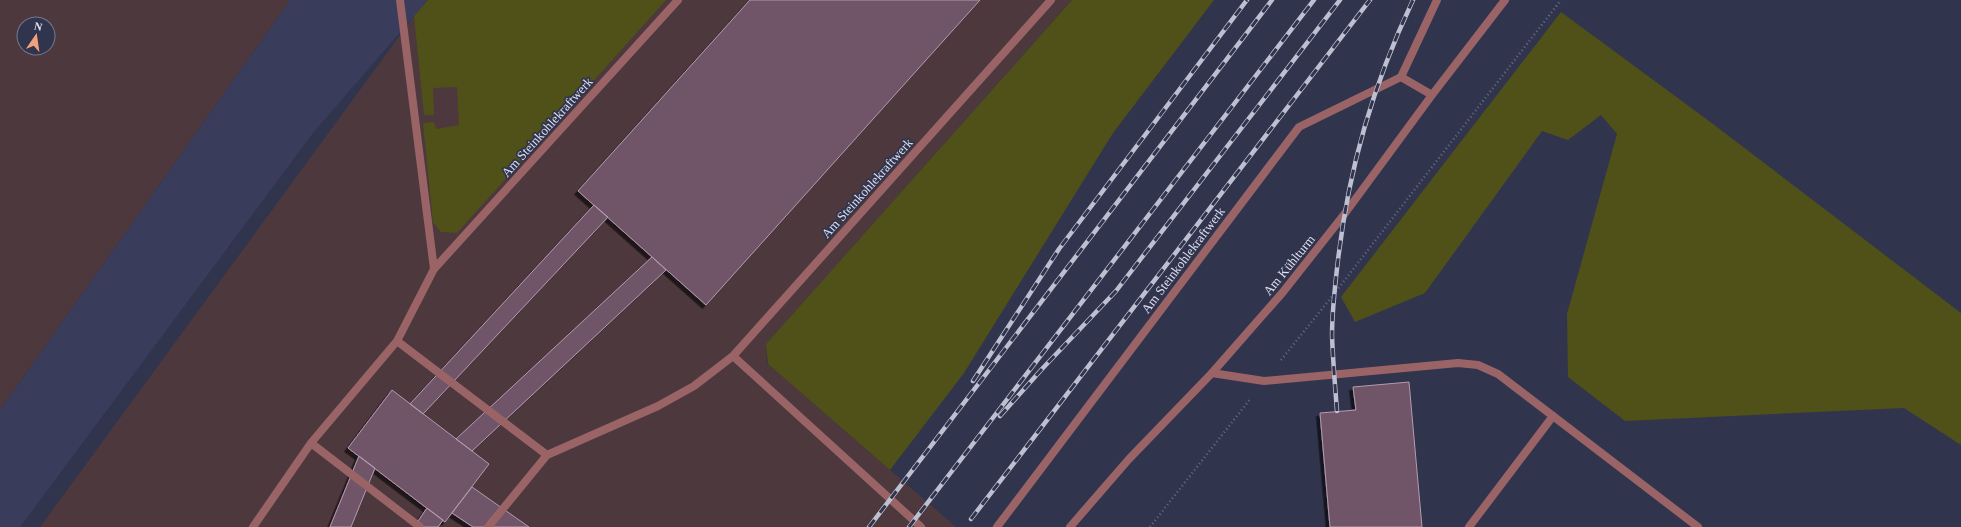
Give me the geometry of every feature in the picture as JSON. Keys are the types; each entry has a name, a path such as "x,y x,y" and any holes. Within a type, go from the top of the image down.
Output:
{"street":[{"path":"400,0 434,269"},
{"name":"Am Steinkohlekraftwerk","path":"253,527 311,443 397,341 434,269 678,0"},
{"name":"Am Steinkohlekraftwerk","path":"488,527 547,455 658,406 694,386 733,356 1051,0"},
{"path":"1432,95 1401,77 1437,0"},
{"name":"Am Kühlturm","path":"1070,527 1129,459 1212,373 1283,292 1344,216 1432,95 1505,0"},
{"name":"Am Steinkohlekraftwerk","path":"997,527 1298,127 1401,77"},
{"path":"397,341 547,455"},
{"path":"733,356 921,527"},
{"path":"1212,373 1264,381 1458,363 1478,365 1498,374 1698,527"},
{"path":"1469,527 1553,416"},
{"path":"311,443 420,527"}],"path":[{"path":"1150,527 1334,294 1561,0"}],"shaded area":[{"path":"0,0 290,0 0,410"},
{"path":"290,0 428,0 313,133 20,527 0,527 0,410"},
{"path":"428,0 1072,0 766,344 768,364 956,527 40,527 414,16"},
{"path":"428,0 666,0 457,233 441,232 433,222 423,123 434,122 436,129 459,125 457,87 433,88 434,115 424,115 414,16"},
{"path":"1072,0 1214,0 1113,133 964,373 890,470 768,364 766,344"},
{"path":"1561,12 1709,121 1961,313 1961,445 1904,408 1625,421 1568,377 1567,314 1617,134 1601,115 1568,140 1542,131 1425,293 1355,322 1341,297"}],"building":[{"path":"750,0 980,0 706,305 578,191"},
{"path":"594,205 608,217 423,414 410,404"},
{"path":"652,257 666,270 472,451 456,439"},
{"path":"1409,382 1422,527 1330,527 1320,413 1356,410 1353,387"},
{"path":"392,390 489,464 445,522 348,448"},
{"path":"359,456 375,468 351,527 330,527"},
{"path":"472,487 529,527 473,527 452,513"},
{"path":"427,508 443,520 438,527 414,527"}],"railway":[{"path":"973,381 1059,249 1247,0"},
{"path":"869,527 1272,0"},
{"path":"909,527 1314,0"},
{"path":"1000,416 1116,291 1340,0"},
{"path":"971,519 1370,0"},
{"path":"1337,411 1332,345 1333,317 1338,260 1349,192 1356,159 1375,95 1386,63 1413,0"}]}
